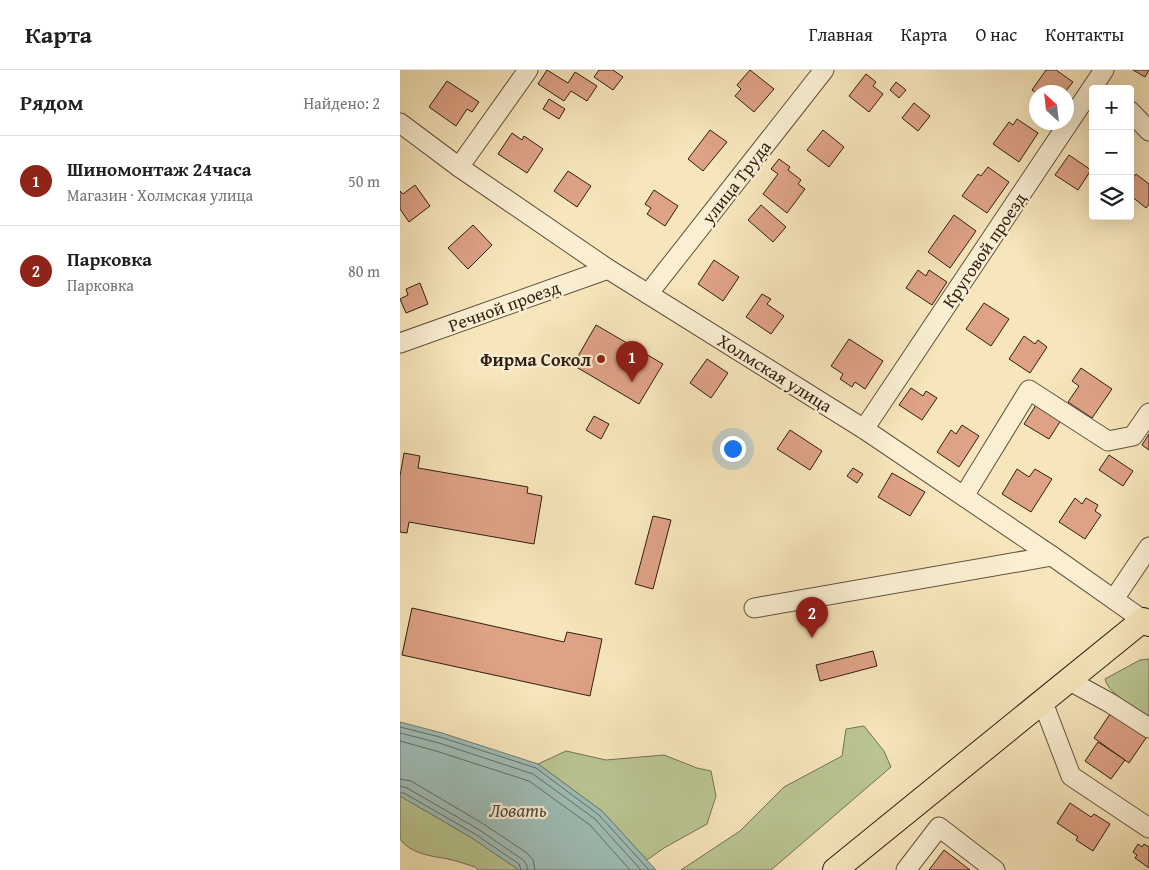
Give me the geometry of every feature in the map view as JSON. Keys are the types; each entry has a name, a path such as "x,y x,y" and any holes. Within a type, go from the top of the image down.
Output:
{"main road":[{"path":"835,870 1042,700 1146,622"}],"street":[{"path":"459,167 528,70"},
{"name":"улица Труда","path":"648,294 824,70"},
{"name":"Круговой проезд","path":"864,429 1101,77"},
{"path":"1134,115 1149,131"},
{"name":"Холмская улица","path":"400,124 459,167 608,269 864,429 1146,622"},
{"name":"Речной проезд","path":"400,343 608,269"},
{"path":"964,496 1029,390 1108,441 1133,436 1149,413"},
{"path":"1114,599 1149,547"},
{"path":"754,608 1052,556"},
{"path":"1068,680 1110,703 1149,728"},
{"path":"1042,700 1071,776 1149,828"},
{"path":"906,870 939,827 996,870"}],"green space":[{"path":"1149,659 1149,717 1111,690 1105,679 1140,660"},
{"path":"864,726 884,751 891,767 771,870 681,870 740,831 784,787 842,756 846,729"},
{"path":"566,751 606,760 664,755 697,768 711,771 716,796 707,824 664,848 647,860 602,811 538,764"},
{"path":"400,796 472,838 519,870 478,870 475,867 451,860 422,854 410,848 400,839"}],"water":[{"name":"Ловать","path":"400,722 442,733 538,764 602,811 656,870 519,870 472,838 400,796"}],"building":[{"path":"547,70 568,83 575,72 597,86 587,101 571,91 564,101 538,84"},
{"path":"599,70 613,70 623,77 613,90 594,77"},
{"path":"750,70 774,89 754,112 735,96 741,89 737,85"},
{"path":"1046,70 1056,70 1073,82 1071,85 1036,85"},
{"path":"1133,70 1149,70 1145,77"},
{"path":"866,74 876,82 873,86 883,94 869,112 849,96"},
{"path":"447,81 479,102 472,112 467,109 456,126 429,107"},
{"path":"896,82 906,90 899,98 890,90"},
{"path":"549,99 565,109 559,119 543,109"},
{"path":"914,103 930,116 918,131 902,118"},
{"path":"1017,119 1029,127 1029,130 1038,133 1019,162 993,144 1009,122 1013,125"},
{"path":"710,130 727,142 703,171 688,159"},
{"path":"823,130 844,147 829,167 807,150"},
{"path":"512,133 522,140 524,136 543,149 527,173 498,154"},
{"path":"1069,155 1089,169 1089,173 1078,190 1055,175"},
{"path":"779,159 790,167 788,170 801,180 798,184 805,189 787,213 763,194 778,174 771,169"},
{"path":"988,167 1009,182 987,213 962,196 978,174 981,176"},
{"path":"568,171 591,186 577,207 554,191"},
{"path":"1136,174 1149,184 1149,204 1146,208 1134,198 1134,176"},
{"path":"415,185 430,206 409,222 400,209 400,191 403,194"},
{"path":"654,190 678,206 665,226 647,214 651,208 645,204"},
{"path":"761,205 786,227 773,242 748,220"},
{"path":"954,215 976,231 950,268 928,252"},
{"path":"473,225 492,245 468,269 448,248"},
{"path":"714,260 739,277 723,301 698,284"},
{"path":"918,270 926,276 929,270 947,282 932,305 906,288"},
{"path":"420,283 428,304 406,313 400,299 408,295 406,289"},
{"path":"762,294 771,299 767,304 784,316 771,334 746,317"},
{"path":"984,303 1009,319 991,346 966,329"},
{"path":"596,325 663,364 639,404 573,365"},
{"path":"1024,336 1035,344 1038,340 1047,347 1030,373 1009,359"},
{"path":"849,339 883,361 865,389 855,382 852,387 840,379 843,374 831,366"},
{"path":"707,359 728,373 711,398 690,383"},
{"path":"1081,368 1112,389 1092,418 1068,402 1079,386 1072,381"},
{"path":"911,388 923,396 926,391 937,398 922,420 899,405"},
{"path":"1038,402 1063,417 1049,439 1024,424"},
{"path":"594,416 609,424 601,439 586,430"},
{"path":"962,425 979,436 959,467 937,452 951,430 956,434"},
{"path":"790,430 822,451 810,470 777,449"},
{"path":"1149,434 1149,450 1142,445"},
{"path":"404,453 420,456 418,468 528,487 527,493 542,496 534,544 409,522 407,533 400,532 400,476"},
{"path":"1109,455 1133,471 1123,486 1099,470"},
{"path":"853,468 863,474 857,483 847,476"},
{"path":"1017,469 1029,477 1035,469 1052,479 1031,512 1002,494"},
{"path":"892,473 925,492 910,516 878,497"},
{"path":"1075,498 1082,504 1086,498 1098,505 1095,511 1101,515 1085,539 1059,522"},
{"path":"653,516 671,520 653,589 635,584"},
{"path":"412,608 564,642 567,632 602,639 590,696 402,655"},
{"path":"873,651 877,666 820,681 816,665"},
{"path":"1112,711 1148,735 1129,763 1094,738"},
{"path":"1098,742 1125,760 1111,779 1085,761"},
{"path":"1070,803 1091,817 1094,814 1110,824 1093,851 1076,840 1078,837 1057,823"},
{"path":"1138,844 1142,847 1144,844 1149,847 1149,868 1135,858 1137,855 1133,852"},
{"path":"944,850 970,870 929,870"}],"place":[{"name":"Фирма Сокол","path":"601,359"},
{"name":"Шиномонтаж 24часа","path":"632,382"},
{"name":"Парковка","path":"812,638"}]}
